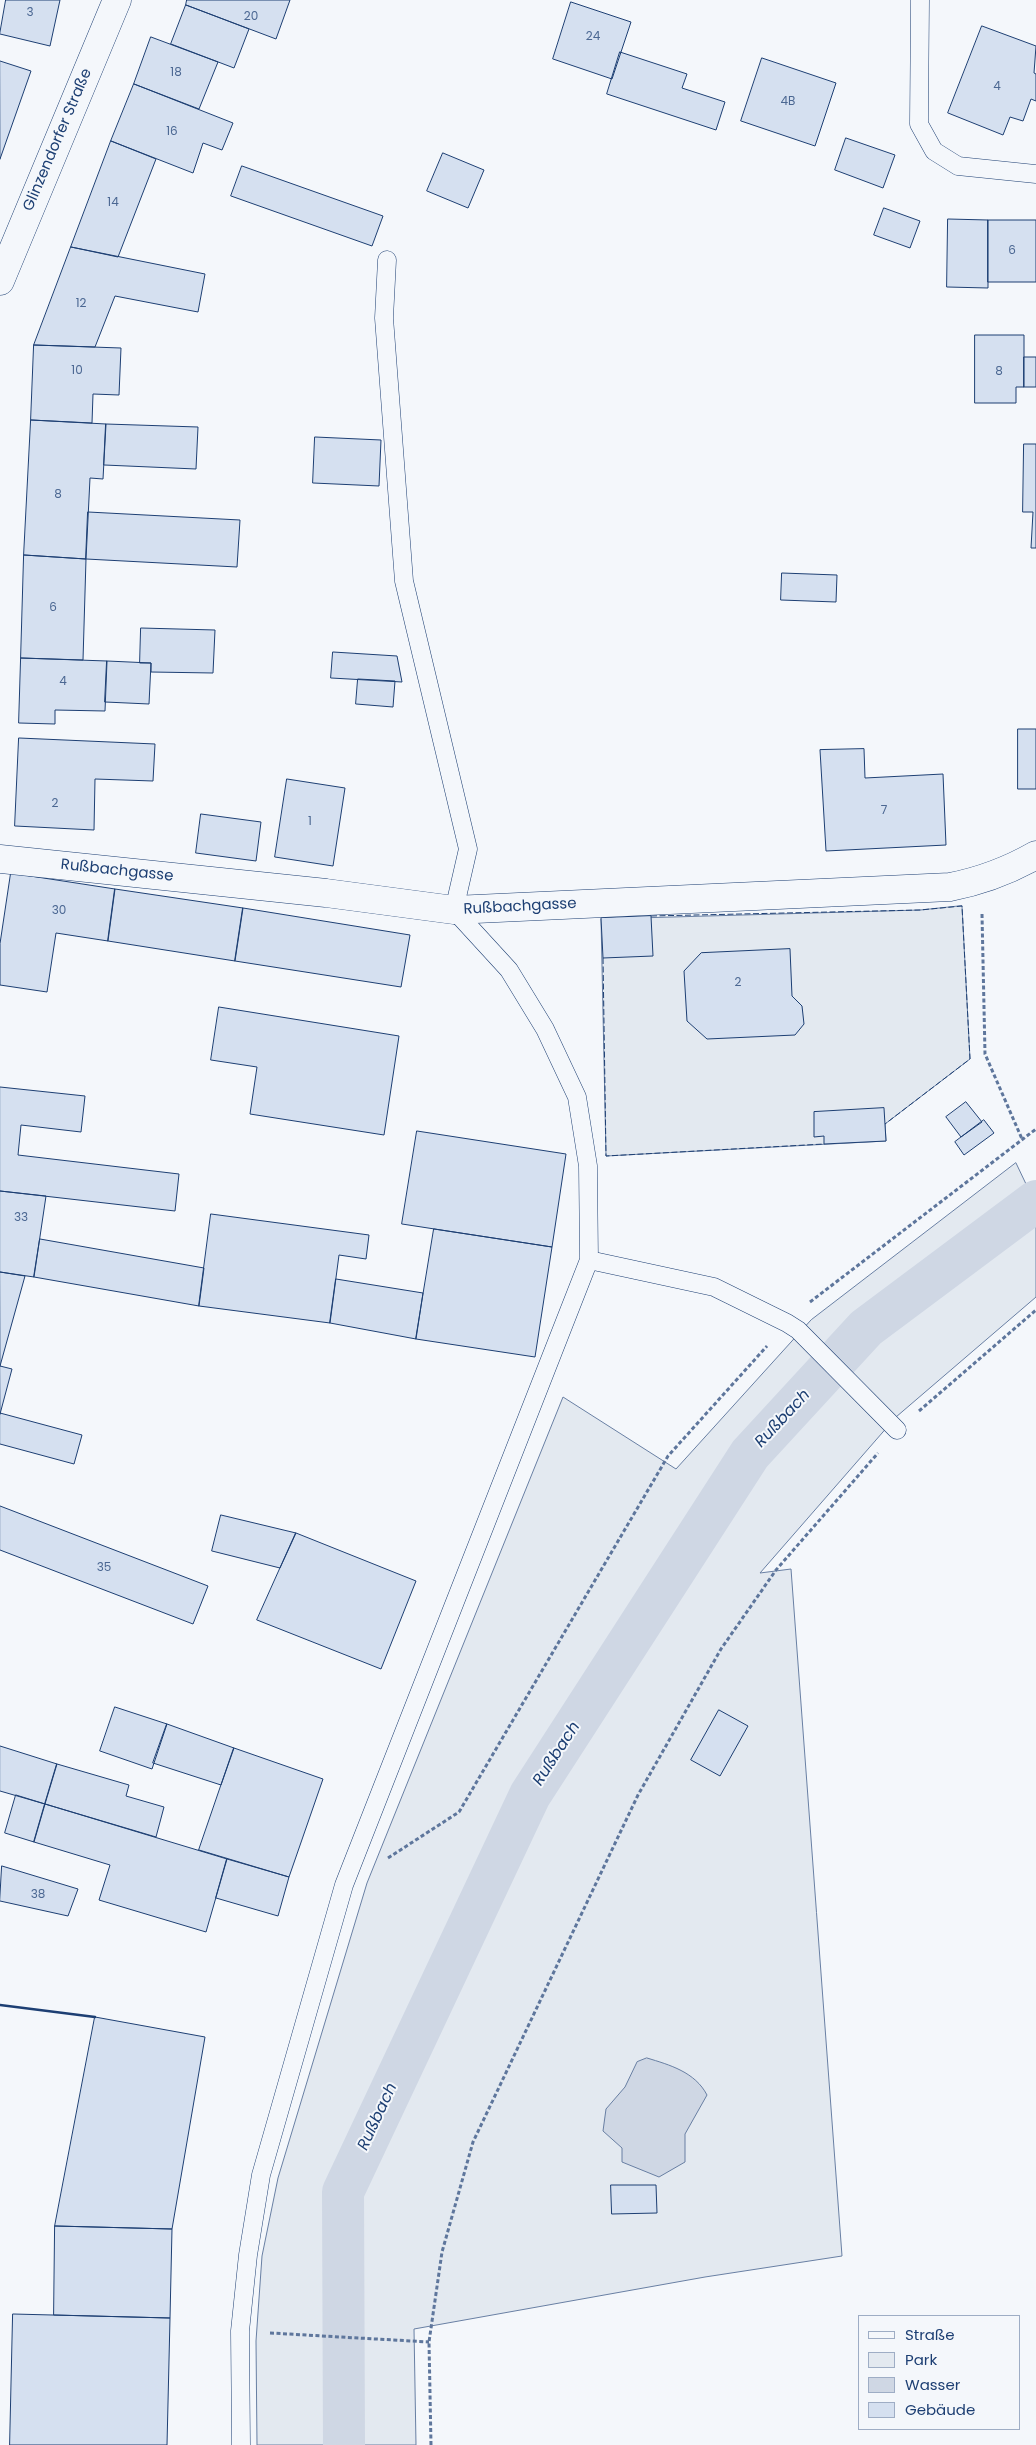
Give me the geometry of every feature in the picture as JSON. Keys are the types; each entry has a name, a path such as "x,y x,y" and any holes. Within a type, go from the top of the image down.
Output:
{"street":[{"name":"Glinzendorfer Straße","path":"0,281 116,0"},
{"name":"Rußbachgasse","path":"0,859 326,893 454,910 950,887 981,881 1014,868 1036,854"}],"lane":[{"path":"920,0 919,124 934,151 958,166 1036,174"},
{"path":"241,2445 240,2331 248,2255 261,2175 344,1885 589,1260 588,1166 577,1097 545,1029 509,970 454,910 468,849 404,581 384,318 387,260"},
{"path":"589,1260 714,1287 792,1327 897,1430"}],"path":[{"path":"981,881 985,1054 1022,1139"},
{"path":"344,1885 459,1812 668,1456 792,1327 806,1305 1036,1129"},
{"path":"431,2445 430,2342 442,2252 474,2142 638,1795 721,1649 771,1578 897,1430 1036,1310"},
{"path":"287,2334 430,2342"}],"green space":[{"path":"962,906 970,1059 885,1124 886,1141 606,1156 601,919 920,910"},
{"path":"1016,1163 1036,1205 1036,1297 896,1417 760,1573 791,1569 842,2256 705,2277 414,2329 416,2445 257,2445 256,2341 262,2256 278,2178 367,1883 563,1397 676,1469 811,1320"}],"water":[{"path":"647,2058 681,2070 696,2080 707,2095 685,2134 685,2162 659,2177 622,2162 622,2148 603,2131 606,2109 625,2087 637,2062"}],"building":[{"path":"6,0 60,0 50,46 0,34"},
{"path":"187,0 290,0 276,39 186,5"},
{"path":"571,2 631,22 612,79 553,59"},
{"path":"186,5 249,29 234,68 171,44"},
{"path":"982,26 1036,46 1034,73 1036,74 1036,101 1031,99 1023,121 1010,117 1003,135 948,113"},
{"path":"151,37 218,62 199,109 134,84"},
{"path":"620,52 687,74 682,88 725,102 716,130 607,94"},
{"path":"762,58 836,83 815,146 741,121"},
{"path":"0,61 31,71 0,159"},
{"path":"134,84 233,123 222,150 203,143 193,173 111,141"},
{"path":"846,138 895,155 883,188 835,170"},
{"path":"111,141 156,159 118,257 71,247"},
{"path":"443,153 484,170 468,208 427,191"},
{"path":"242,166 383,216 372,246 231,196"},
{"path":"884,208 920,221 910,248 874,235"},
{"path":"948,219 988,220 988,288 947,287"},
{"path":"988,220 1036,220 1036,282 988,282"},
{"path":"71,247 205,274 198,312 115,296 95,347 34,345"},
{"path":"975,335 1024,335 1024,387 1016,387 1016,403 975,403"},
{"path":"34,345 121,348 119,395 93,394 92,423 31,420"},
{"path":"1024,357 1036,357 1036,387 1024,387"},
{"path":"31,420 106,424 103,479 90,478 86,559 24,555"},
{"path":"106,424 198,427 196,469 104,465"},
{"path":"315,437 381,440 379,486 313,483"},
{"path":"1024,444 1036,444 1036,548 1031,548 1033,512 1023,512"},
{"path":"88,512 240,520 237,567 86,559"},
{"path":"24,555 86,559 83,660 21,658"},
{"path":"782,573 837,575 836,602 781,600"},
{"path":"141,628 215,630 213,673 151,672 151,663 140,663"},
{"path":"333,652 397,656 402,682 331,678"},
{"path":"21,658 107,661 105,711 55,710 55,724 19,723"},
{"path":"107,661 151,663 149,704 105,702"},
{"path":"358,679 395,681 393,707 356,704"},
{"path":"1018,729 1036,729 1036,789 1018,789"},
{"path":"19,738 155,744 153,781 95,779 94,830 15,826"},
{"path":"864,749 865,778 943,774 946,845 826,851 820,750"},
{"path":"287,779 345,788 333,866 275,857"},
{"path":"201,814 261,822 256,861 196,853"},
{"path":"11,873 115,889 108,941 56,933 47,992 0,985 0,944"},
{"path":"115,889 243,908 235,961 108,941"},
{"path":"243,908 410,935 401,987 235,961"},
{"path":"651,916 653,956 603,958 601,918"},
{"path":"790,949 792,996 802,1006 804,1024 795,1035 707,1039 687,1021 684,971 701,953"},
{"path":"219,1007 399,1036 384,1135 250,1114 257,1067 211,1060"},
{"path":"0,1087 85,1096 81,1132 21,1125 18,1155 179,1174 175,1211 0,1191"},
{"path":"966,1102 982,1122 961,1137 946,1117"},
{"path":"884,1108 886,1141 824,1144 824,1136 814,1137 814,1112"},
{"path":"984,1120 994,1133 964,1155 955,1142"},
{"path":"417,1131 566,1154 552,1247 402,1224"},
{"path":"0,1191 46,1196 34,1277 0,1272"},
{"path":"211,1214 369,1235 366,1259 339,1255 330,1323 199,1306"},
{"path":"434,1229 552,1247 535,1357 416,1339"},
{"path":"40,1239 204,1268 199,1306 34,1277"},
{"path":"0,1272 25,1276 0,1366"},
{"path":"336,1279 423,1293 416,1339 330,1323"},
{"path":"0,1366 12,1369 0,1414"},
{"path":"0,1413 82,1435 74,1464 0,1444"},
{"path":"0,1506 208,1586 193,1624 0,1550"},
{"path":"221,1515 296,1533 280,1568 212,1551"},
{"path":"296,1533 416,1581 381,1669 257,1620"},
{"path":"115,1707 167,1724 152,1769 100,1751"},
{"path":"719,1710 748,1726 720,1776 691,1760"},
{"path":"167,1724 234,1748 221,1785 153,1763"},
{"path":"0,1746 57,1764 45,1804 0,1791"},
{"path":"234,1748 323,1779 289,1877 199,1850"},
{"path":"57,1764 129,1785 126,1796 164,1807 156,1837 45,1804"},
{"path":"16,1795 45,1804 34,1842 5,1833"},
{"path":"45,1804 227,1859 206,1932 99,1900 110,1865 34,1842"},
{"path":"227,1859 289,1877 278,1916 216,1898"},
{"path":"2,1866 78,1889 68,1916 0,1901"},
{"path":"95,2017 205,2037 172,2229 55,2226"},
{"path":"611,2185 656,2185 657,2213 612,2214"},
{"path":"55,2226 172,2229 170,2318 54,2315"},
{"path":"13,2314 170,2318 167,2445 10,2445"}],"waterway":[{"name":"Rußbach","path":"344,2445 343,2192 530,1795 750,1454 866,1328 1036,1201"}],"fence":[{"path":"651,916 920,910 962,906 970,1059 885,1124"},
{"path":"603,958 606,1156 824,1144"}],"wall":[{"path":"0,2005 95,2017"}]}
